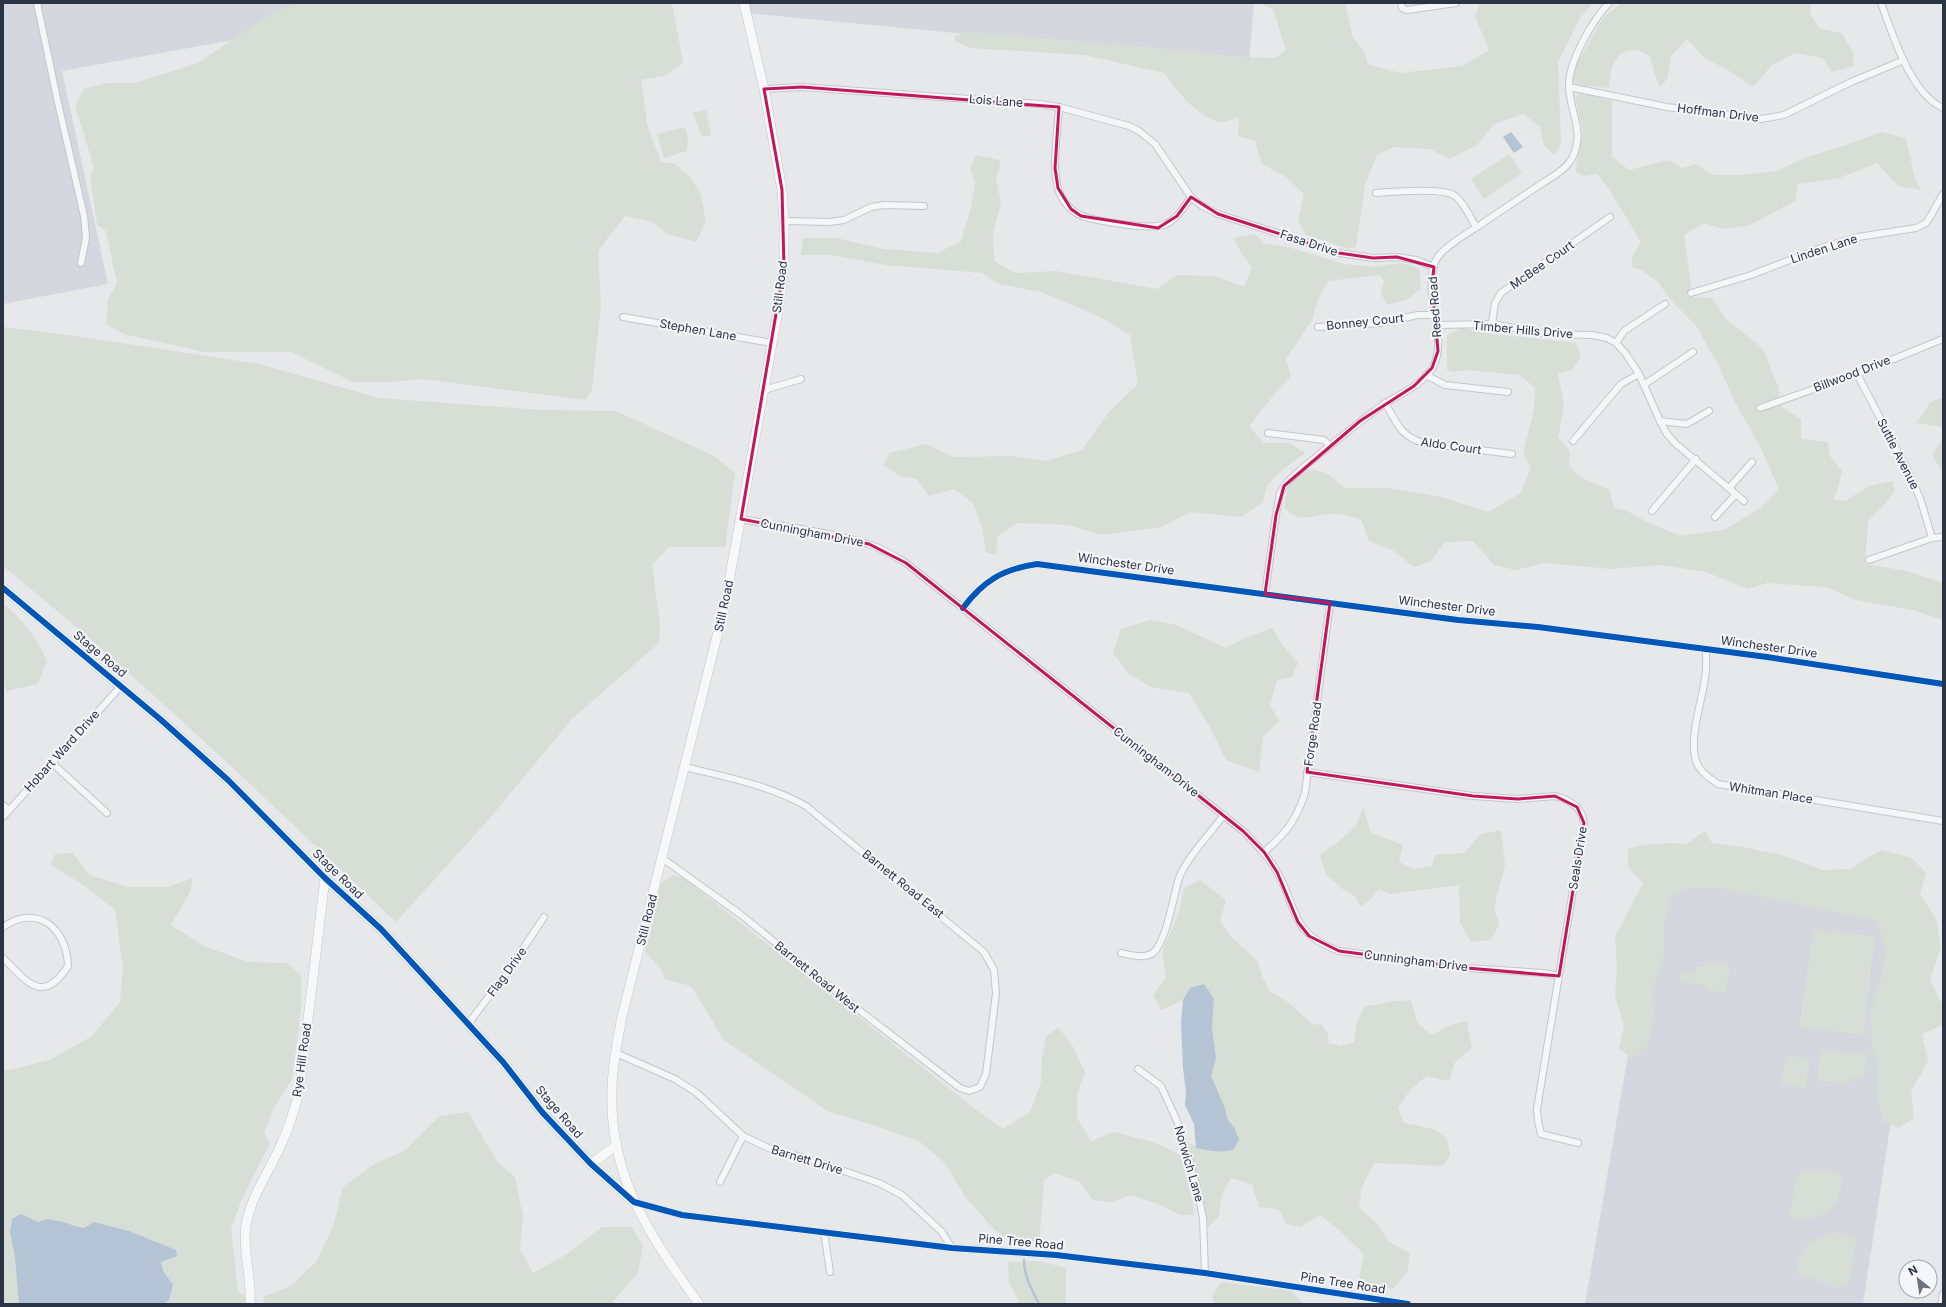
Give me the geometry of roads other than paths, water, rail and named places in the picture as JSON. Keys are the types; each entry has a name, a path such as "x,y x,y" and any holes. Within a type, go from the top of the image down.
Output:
{"main road":[{"name":"Still Road","path":"634,1202 617,1145 612,1092 616,1053 621,1022 725,604 764,390 784,267 782,190 764,89 744,3"},
{"name":"Stage Road","path":"3,588 121,686 228,780 325,878 381,929 503,1062 542,1112 591,1164 634,1202"},
{"name":"Rye Hill Road","path":"250,1304 251,1291 245,1238 246,1225 253,1203 281,1145 300,1086 325,878"},
{"path":"591,1164 617,1145"},
{"path":"634,1202 664,1255 699,1304"}],"street":[{"path":"37,3 84,216 86,238 81,263"},
{"path":"1400,3 1402,8 1407,10 1456,3"},
{"name":"Reed Road","path":"1265,594 1280,493 1289,479 1360,421 1385,403 1414,386 1432,368 1438,351 1437,325 1432,284 1434,267 1441,253 1462,236 1566,166 1571,160 1576,149 1579,133 1569,87 1570,72 1573,61 1581,46 1609,3"},
{"path":"1881,3 1914,81 1925,95 1943,108"},
{"name":"Hoffman Drive","path":"1569,87 1667,106 1761,119 1784,115 1851,82 1904,60"},
{"name":"Lois Lane","path":"764,89 802,87 1040,104 1059,107 1129,126 1140,131 1155,144 1191,197"},
{"path":"1059,107 1056,168 1057,181 1062,198 1071,209 1081,216 1158,228 1167,224 1177,216 1191,197"},
{"path":"1376,193 1426,191 1454,195 1462,202 1476,227"},
{"name":"Linden Lane","path":"1692,293 1751,275 1821,248 1858,237 1916,228 1926,222 1930,217 1943,194"},
{"name":"Fasa Drive","path":"1191,197 1202,206 1218,214 1339,253 1367,258 1403,258 1416,260 1434,267"},
{"path":"784,221 829,222 844,220 871,207 884,204 924,206"},
{"name":"McBee Court","path":"1492,324 1495,303 1501,293 1610,217"},
{"path":"1616,343 1624,331 1665,304"},
{"name":"Bonney Court","path":"1318,327 1380,323 1418,315 1436,315"},
{"name":"Stephen Lane","path":"623,317 772,343"},
{"name":"Timber Hills Drive","path":"1437,325 1492,324 1549,334 1592,334 1607,338 1616,343 1626,354 1645,384 1660,421 1676,444 1744,501"},
{"name":"Billwood Drive","path":"1760,408 1857,374 1943,338"},
{"path":"1645,384 1693,352"},
{"path":"1573,441 1621,384 1639,374"},
{"name":"Suttie Avenue","path":"1857,374 1910,475 1921,501 1932,538"},
{"path":"1426,375 1445,385 1508,392"},
{"path":"764,390 802,378"},
{"name":"Aldo Court","path":"1385,403 1403,433 1409,438 1423,443 1512,454"},
{"path":"1660,421 1687,424 1709,411"},
{"path":"1268,433 1324,440 1330,446"},
{"path":"1652,511 1696,460"},
{"path":"1729,488 1752,462"},
{"path":"1715,517 1736,494"},
{"name":"Cunningham Drive","path":"741,519 835,536 869,544 888,552 906,563 1224,816 1264,852 1277,872 1298,922 1309,936 1324,946 1339,951 1452,966 1544,973 1559,976"},
{"path":"1869,560 1932,538 1943,537"},
{"name":"Winchester Drive","path":"963,608 984,584 1000,573 1020,566 1037,564 1458,620 1538,627 1943,684"},
{"name":"Forge Road","path":"1264,852 1285,834 1299,812 1307,772 1330,603"},
{"name":"Whitman Place","path":"1706,650 1706,675 1694,743 1695,758 1700,769 1706,776 1718,784 1943,821"},
{"name":"Hobart Ward Drive","path":"3,817 121,686"},
{"path":"51,762 107,813"},
{"name":"Barnett Road East","path":"685,767 789,796 806,806 984,952 994,970 996,993 986,1074 980,1087 974,1091"},
{"name":"Seals Drive","path":"1307,772 1473,796 1518,799 1555,796 1565,799 1577,807 1582,815 1584,823 1537,1109 1541,1134 1578,1143"},
{"path":"3,805 9,810"},
{"path":"1121,953 1142,956 1152,953 1157,949 1163,938 1180,876 1199,846 1224,816"},
{"name":"Barnett Road West","path":"662,858 740,914 859,1010 960,1088 974,1091"},
{"path":"3,927 13,921 29,917 45,920 54,928 64,943 68,953 68,966 55,981 45,988 31,985 3,958"},
{"name":"Flag Drive","path":"468,1024 514,964 544,917"},
{"name":"Barnett Drive","path":"616,1053 675,1079 697,1093 743,1136 775,1151 806,1158 879,1183 899,1193 908,1199 942,1232 952,1248"},
{"name":"Norwich Lane","path":"1138,1069 1161,1086 1177,1121 1196,1184 1203,1218 1205,1273"},
{"path":"720,1182 743,1136"},
{"name":"Pine Tree Road","path":"634,1202 682,1215 952,1248 1056,1255 1205,1273 1408,1304"},
{"path":"824,1232 830,1272"},
{"path":"1941,1304 1943,1294"}],"water":[{"path":"1511,132 1523,147 1514,153 1503,137"},
{"path":"1204,984 1214,999 1212,1028 1216,1058 1211,1076 1225,1108 1228,1120 1234,1127 1239,1139 1234,1149 1229,1151 1220,1152 1196,1148 1194,1124 1185,1105 1186,1092 1183,1068 1181,1022 1183,1000 1190,988"},
{"path":"21,1214 38,1222 48,1219 84,1228 94,1222 129,1231 176,1250 177,1256 161,1262 163,1271 173,1285 169,1300 163,1304 19,1304 15,1257 10,1232 12,1219"}],"waterway":[{"path":"1024,1260 1027,1277 1039,1304"}]}
